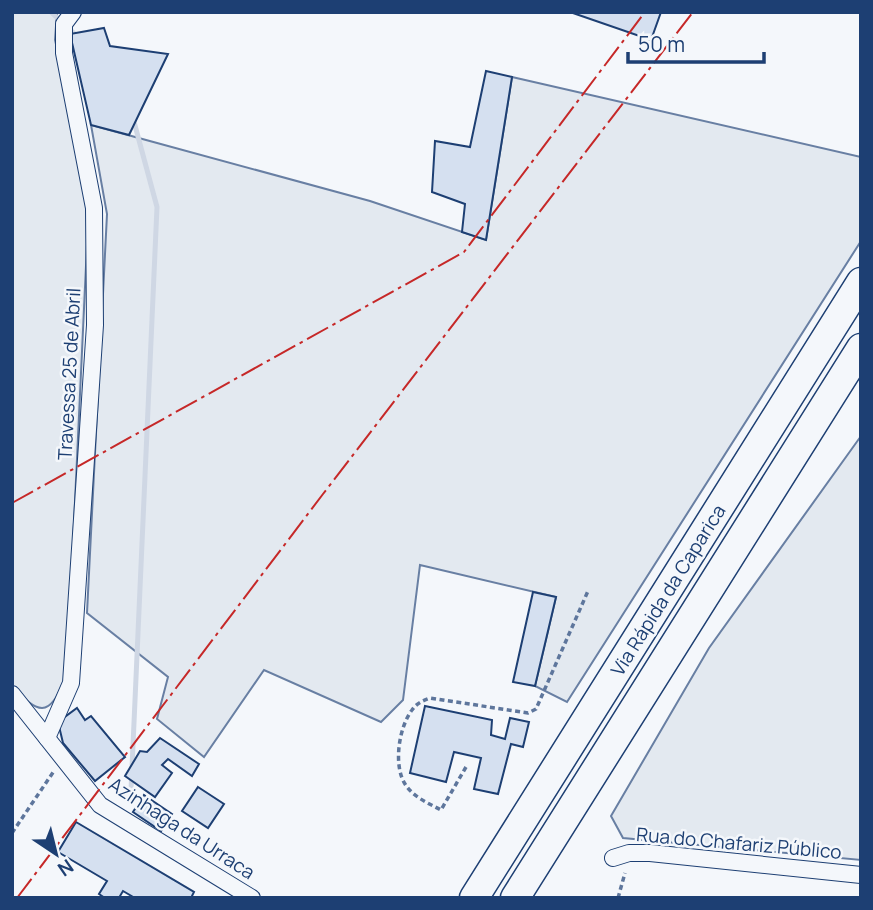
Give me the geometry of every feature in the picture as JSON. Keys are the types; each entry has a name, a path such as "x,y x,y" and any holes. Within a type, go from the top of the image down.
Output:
{"highway":[{"name":"Via Rápida da Caparica","path":"474,898 861,282"},
{"name":"Via Rápida da Caparica","path":"516,898 861,348"}],"street":[{"name":"Travessa 25 de Abril","path":"47,738 71,683 95,325 94,208 64,53 64,24 74,12"},
{"name":"Azinhaga da Urraca","path":"12,694 100,805 252,898"},
{"name":"Rua do Chafariz Público","path":"621,856 861,875"}],"path":[{"path":"466,767 441,810 417,796 404,783 399,761 403,727 411,711 418,702 430,698 528,713 536,709 588,591"},
{"path":"12,833 63,758"},
{"path":"618,898 621,856"}],"shaded area":[{"path":"12,12 57,12 55,40 86,174 88,223 67,673 57,697 45,708 31,704 12,685"},
{"path":"512,77 861,157 861,241 567,702 535,686 556,597 420,565 403,700 381,722 264,670 204,757 157,719 168,677 87,613 107,214 91,125 370,201 486,240"},
{"path":"861,436 861,860 623,838 611,816 709,648"}],"building":[{"path":"570,12 661,12 651,40"},
{"path":"104,28 110,46 168,54 129,135 91,125 70,34"},
{"path":"486,71 512,77 486,240 462,232 465,204 432,192 435,141 470,147"},
{"path":"533,592 556,597 535,686 513,682"},
{"path":"425,706 492,720 491,735 505,739 510,718 529,722 523,747 511,744 498,794 474,789 481,758 454,752 446,782 410,773"},
{"path":"77,708 85,720 91,716 125,757 95,781 63,743 58,722"},
{"path":"160,738 199,764 192,776 168,759 162,765 172,773 155,797 125,776 140,751 147,752"},
{"path":"198,787 224,804 208,828 182,811"},
{"path":"144,795 172,814 161,831 133,812"},
{"path":"76,822 194,892 191,898 135,898 123,891 120,896 122,898 105,898 99,894 107,881 58,852"}],"waterway":[{"path":"51,12 78,37"},
{"path":"131,790 157,207 133,118"}],"power":[{"path":"12,503 464,252 645,12"},
{"path":"17,898 693,12"}]}
